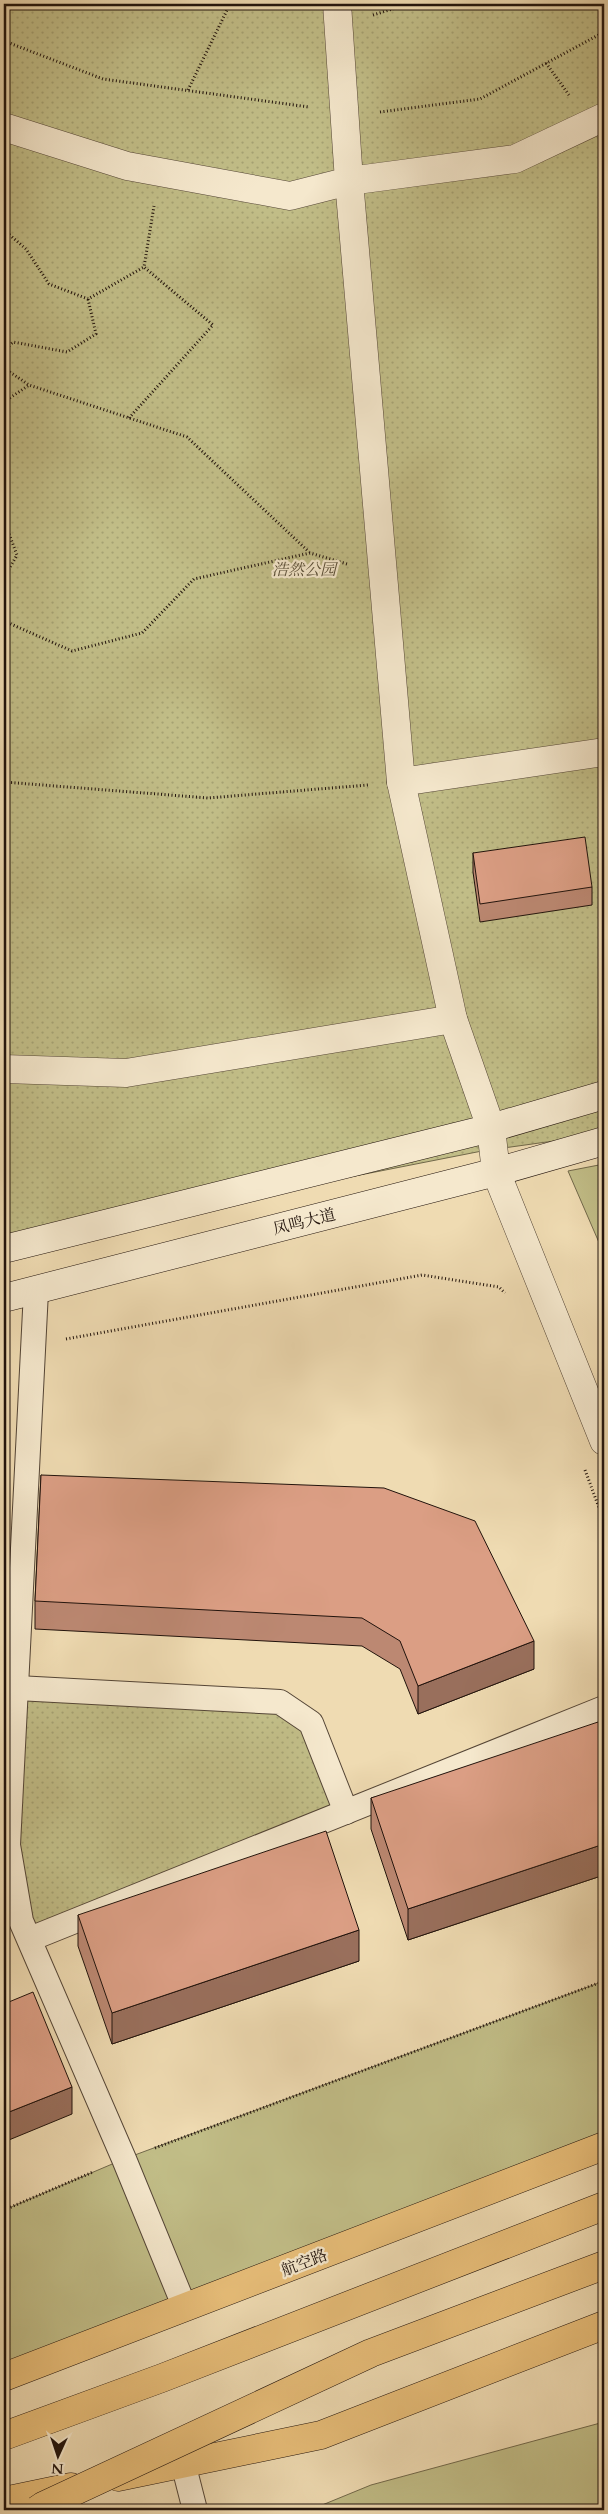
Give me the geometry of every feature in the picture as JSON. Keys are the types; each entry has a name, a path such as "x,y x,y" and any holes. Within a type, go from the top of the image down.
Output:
{"main road":[{"name":"航空路","path":"4,2377 604,2146"},
{"path":"4,2436 162,2378 604,2206"},
{"path":"37,2510 371,2353 604,2265"},
{"path":"4,2501 321,2435 604,2325"}],"street":[{"path":"337,4 349,181 401,782 453,1019 491,1128 496,1172 604,1441"},
{"path":"4,127 127,166 290,196 349,181 515,158 604,116"},
{"path":"401,782 604,752"},
{"path":"4,1069 126,1072 453,1019"},
{"path":"4,1249 491,1128 604,1095"},
{"name":"凤鸣大道","path":"4,1298 496,1172 604,1141"}],"lane":[{"path":"36,1291 17,1688 6,1845 22,1921 124,2159 185,2308"},
{"path":"17,1688 280,1702 311,1723 346,1812"},
{"path":"30,1939 604,1708"},
{"path":"183,2464 195,2510"}],"path":[{"path":"188,90 230,4"},
{"path":"144,267 160,172"},
{"path":"4,230 26,249 49,284 88,299"},
{"path":"88,299 144,267"},
{"path":"129,418 213,325 144,267"},
{"path":"4,351 13,342 67,352 96,334 88,299"},
{"path":"4,368 29,385 187,437 310,552 382,576"},
{"path":"4,402 29,385"},
{"path":"4,522 17,554 4,578"},
{"path":"4,621 72,651 142,633 194,578 310,552"},
{"path":"4,782 208,798 401,782"},
{"path":"34,1345 422,1275 499,1287 506,1294"},
{"path":"584,1467 604,1521"},
{"path":"4,2210 124,2159 604,1981"}],"green space":[{"name":"浩然公园","path":"4,4 604,4 604,1134 482,1151 4,1245"},
{"path":"604,1164 604,1254 568,1171"},
{"path":"17,1688 280,1702 311,1723 346,1812 30,1939 21,1921"},
{"path":"604,1981 604,2145 4,2376 4,2210 124,2159"},
{"path":"604,2422 604,2510 310,2510 371,2485"}],"building":[{"path":"585,837 592,887 480,904 473,853"},
{"path":"41,1475 384,1488 475,1521 534,1641 418,1686 400,1641 362,1618 35,1601"},
{"path":"598,1722 604,1740 604,1844 408,1909 371,1798"},
{"path":"326,1831 359,1930 112,2013 78,1915"},
{"path":"33,1992 72,2087 4,2114 4,2004"}]}
